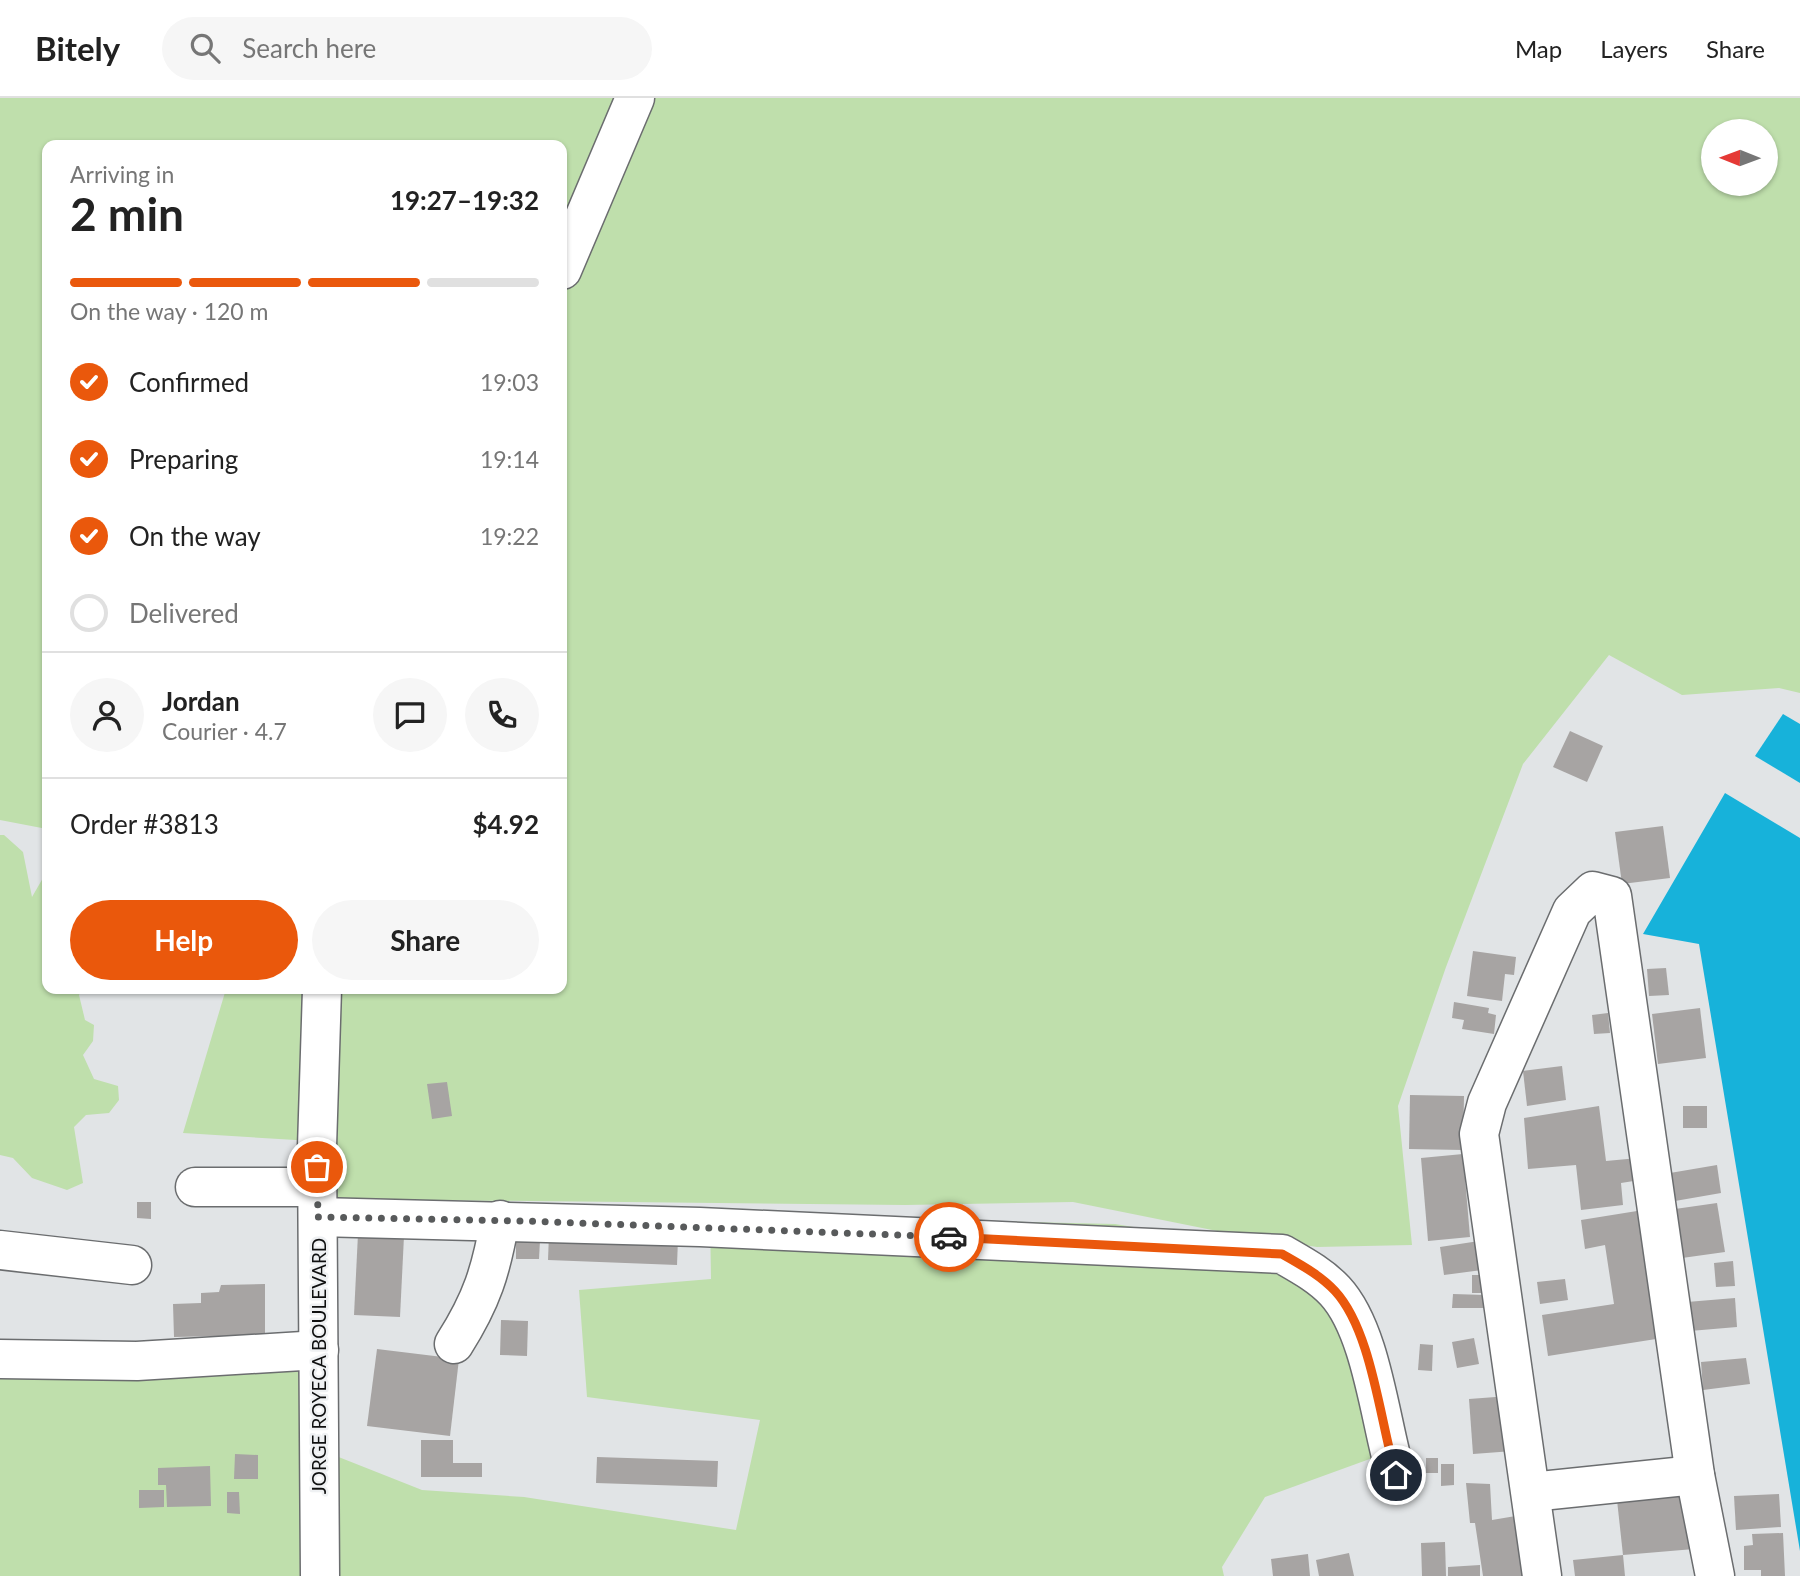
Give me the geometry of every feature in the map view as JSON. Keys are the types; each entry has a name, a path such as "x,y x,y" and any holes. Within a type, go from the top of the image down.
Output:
{"street":[{"path":"567,258 635,98"},
{"path":"1542,1576 1479,1134 1488,1103 1572,911 1593,891 1612,896 1695,1475 1715,1576"},
{"name":"JORGE ROYECA BOULEVARD","path":"320,1576 318,1060 322,994"},
{"path":"195,1187 500,1220 1075,1242 1282,1254 1314,1272 1336,1292 1356,1323 1396,1475"},
{"path":"454,1344 473,1314 491,1270 500,1220"},
{"path":"0,1250 132,1265"},
{"path":"0,1359 137,1361 319,1350"},
{"path":"1531,1492 1695,1475"}],"green space":[{"path":"0,98 1800,98 1800,693 1779,688 1682,695 1609,655 1523,764 1446,967 1398,1106 1412,1245 1317,1247 1237,1235 1073,1202 905,1205 328,1199 329,1142 183,1133 225,994 567,994 567,140 42,140 42,828 0,820"},
{"path":"0,835 4,835 23,852 32,897 42,880 42,994 80,994 85,1020 94,1025 93,1041 83,1055 94,1079 118,1086 119,1100 109,1113 86,1115 74,1127 83,1183 67,1190 32,1178 13,1158 0,1155"},
{"path":"710,1215 1115,1224 1317,1257 1400,1448 1265,1497 1222,1567 1224,1576 329,1576 331,1454 422,1490 524,1497 736,1530 760,1420 587,1397 579,1290 711,1279"},
{"path":"333,1340 321,1576 0,1576 0,1348"}],"water":[{"path":"1783,714 1800,724 1800,783 1755,756"},
{"path":"1725,793 1800,838 1800,1551 1699,944 1643,934"}],"building":[{"path":"1570,731 1603,746 1587,782 1553,767"},
{"path":"1663,826 1670,878 1622,884 1615,832"},
{"path":"1473,951 1516,957 1514,975 1505,974 1502,1001 1467,996"},
{"path":"1666,968 1669,995 1649,996 1647,969"},
{"path":"1454,1002 1489,1008 1488,1013 1496,1015 1494,1034 1462,1029 1464,1020 1452,1018"},
{"path":"1700,1008 1706,1058 1658,1064 1652,1014"},
{"path":"1608,1013 1610,1033 1594,1034 1592,1015"},
{"path":"1562,1066 1566,1100 1527,1106 1523,1071"},
{"path":"447,1082 452,1116 432,1119 427,1084"},
{"path":"1410,1095 1464,1096 1463,1150 1409,1149"},
{"path":"1599,1106 1606,1161 1638,1158 1640,1180 1621,1183 1623,1205 1581,1210 1576,1165 1528,1169 1524,1118"},
{"path":"1683,1106 1707,1106 1707,1128 1683,1128"},
{"path":"1463,1154 1470,1237 1428,1241 1421,1158"},
{"path":"1717,1165 1721,1193 1675,1201 1670,1173"},
{"path":"137,1202 151,1202 151,1219 137,1218"},
{"path":"1717,1203 1725,1252 1682,1258 1675,1209"},
{"path":"1637,1211 1656,1339 1548,1356 1542,1315 1614,1304 1605,1245 1585,1249 1581,1220"},
{"path":"358,1234 404,1236 400,1317 354,1315"},
{"path":"549,1234 678,1239 677,1265 548,1260"},
{"path":"516,1240 540,1240 539,1259 516,1259"},
{"path":"1479,1241 1482,1270 1444,1275 1440,1247"},
{"path":"1733,1261 1735,1286 1716,1287 1714,1263"},
{"path":"1472,1275 1482,1275 1482,1293 1472,1293"},
{"path":"1565,1279 1568,1300 1540,1304 1537,1282"},
{"path":"265,1284 265,1335 174,1337 173,1304 201,1303 201,1293 219,1292 221,1285"},
{"path":"1453,1294 1485,1295 1484,1308 1452,1308"},
{"path":"1735,1298 1737,1327 1690,1331 1687,1302"},
{"path":"501,1320 528,1321 527,1356 500,1355"},
{"path":"1474,1338 1479,1364 1457,1368 1452,1342"},
{"path":"1420,1344 1433,1345 1432,1371 1418,1370"},
{"path":"377,1349 459,1359 450,1436 367,1426"},
{"path":"1746,1358 1750,1384 1703,1390 1701,1362"},
{"path":"1509,1396 1513,1451 1473,1454 1469,1399"},
{"path":"421,1440 453,1440 453,1463 482,1463 482,1477 421,1477"},
{"path":"235,1454 258,1455 258,1479 234,1479"},
{"path":"597,1457 718,1461 717,1487 596,1483"},
{"path":"1426,1458 1438,1458 1438,1473 1426,1473"},
{"path":"1441,1464 1454,1464 1454,1485 1441,1486"},
{"path":"210,1466 211,1506 167,1507 166,1485 158,1485 158,1468"},
{"path":"1466,1483 1490,1484 1492,1520 1527,1514 1536,1576 1483,1576 1475,1523 1470,1523"},
{"path":"139,1490 164,1490 164,1507 139,1508"},
{"path":"227,1492 239,1492 240,1514 227,1513"},
{"path":"1689,1493 1694,1549 1623,1555 1617,1500"},
{"path":"1779,1494 1781,1527 1736,1530 1734,1496"},
{"path":"1783,1533 1785,1576 1761,1576 1761,1570 1744,1570 1744,1546 1753,1545 1752,1534"},
{"path":"1445,1542 1446,1576 1422,1576 1421,1543"},
{"path":"1349,1553 1354,1576 1319,1576 1316,1560"},
{"path":"1308,1554 1310,1576 1273,1576 1271,1559"},
{"path":"1623,1555 1625,1576 1575,1576 1573,1560"},
{"path":"1480,1565 1480,1576 1448,1576 1448,1567"}],"way so far":[{"path":"317,1167 318,1217 525,1221 949,1237"}],"route":[{"path":"949,1237 1282,1254 1314,1272 1336,1292 1356,1323 1396,1475"}]}
